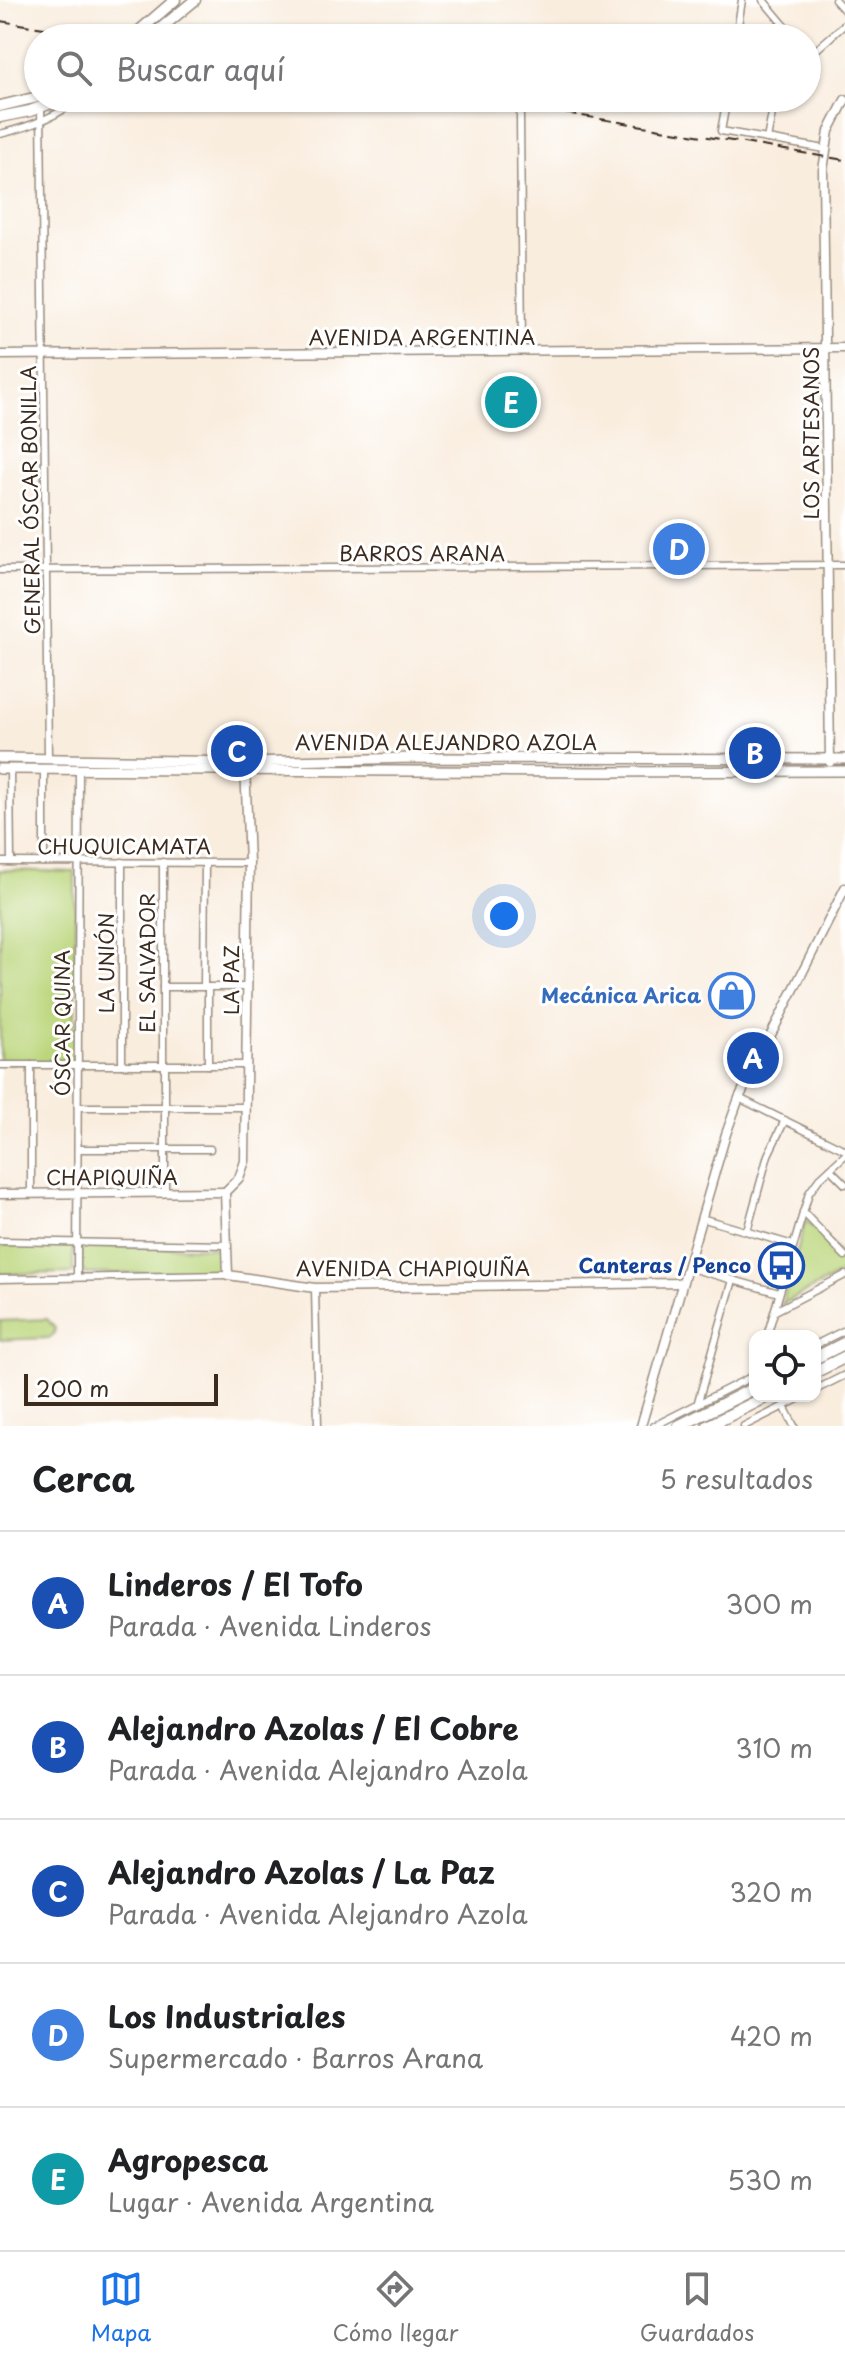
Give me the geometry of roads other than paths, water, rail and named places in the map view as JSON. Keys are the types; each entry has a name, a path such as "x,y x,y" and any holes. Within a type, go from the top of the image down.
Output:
{"highway":[{"path":"821,1355 845,1343"},
{"path":"821,1369 845,1357"},
{"path":"679,1426 749,1391"},
{"path":"708,1426 756,1402"}],"main road":[{"path":"152,24 185,2"},
{"path":"163,24 185,2"},
{"path":"0,106 24,103"},
{"path":"0,117 24,107"},
{"name":"AVENIDA ALEJANDRO AZOLA","path":"0,758 570,772 845,771"},
{"name":"AVENIDA ALEJANDRO AZOLA","path":"5,769 245,766 406,758 845,759"}],"street":[{"path":"738,24 742,0"},
{"path":"763,0 784,24"},
{"path":"835,0 845,11"},
{"path":"821,44 845,24"},
{"name":"LOS ARTESANOS","path":"829,771 823,176 825,149 832,123 845,100"},
{"name":"GENERAL ÓSCAR BONILLA","path":"41,112 48,758"},
{"path":"0,134 61,112"},
{"path":"724,112 721,131 825,149"},
{"path":"767,139 772,112"},
{"path":"520,115 522,352"},
{"name":"AVENIDA ARGENTINA","path":"0,355 845,348"},
{"name":"BARROS ARANA","path":"0,570 845,565"},
{"name":"LA PAZ","path":"225,1192 236,1183 244,1167 249,863 245,766"},
{"path":"5,769 11,862"},
{"path":"44,769 44,862"},
{"name":"ÓSCAR QUINA","path":"77,1277 79,769"},
{"name":"CHUQUICAMATA","path":"0,862 249,863"},
{"name":"LA UNIÓN","path":"122,862 122,1065"},
{"name":"EL SALVADOR","path":"163,862 165,1193"},
{"path":"205,863 208,1065"},
{"path":"641,1426 739,1098 845,888"},
{"path":"163,987 247,987"},
{"path":"0,1065 246,1065"},
{"path":"31,1065 31,1193"},
{"path":"739,1098 845,1152 813,1186 769,1330"},
{"path":"78,1107 246,1107"},
{"path":"747,1231 768,1155 785,1120"},
{"path":"78,1149 210,1149"},
{"path":"830,1169 845,1184"},
{"path":"0,1279 228,1275 225,1192"},
{"name":"CHAPIQUIÑA","path":"0,1194 225,1192"},
{"path":"803,1212 845,1256"},
{"path":"701,1218 793,1245"},
{"path":"0,1241 227,1245"},
{"path":"687,1267 779,1293"},
{"name":"AVENIDA CHAPIQUIÑA","path":"228,1275 315,1288 682,1283"},
{"path":"775,1311 845,1275"},
{"path":"697,1405 733,1280"},
{"path":"315,1288 318,1426"},
{"path":"821,1342 845,1330"},
{"path":"821,1387 845,1375"},
{"path":"654,1426 749,1378"},
{"path":"744,1426 792,1402"},
{"path":"784,1406 794,1426"}],"railway":[{"path":"0,21 24,25"},
{"path":"559,112 845,160"}],"place":[{"name":"Agropesca","path":"511,402"},
{"name":"Los Industriales","path":"679,549"},
{"name":"Alejandro Azolas / La Paz","path":"237,751"},
{"name":"Alejandro Azolas / El Cobre","path":"755,753"},
{"name":"Mecánica Arica","path":"732,995"},
{"name":"Linderos / El Tofo","path":"753,1058"},
{"name":"Canteras / Penco","path":"782,1265"}]}
